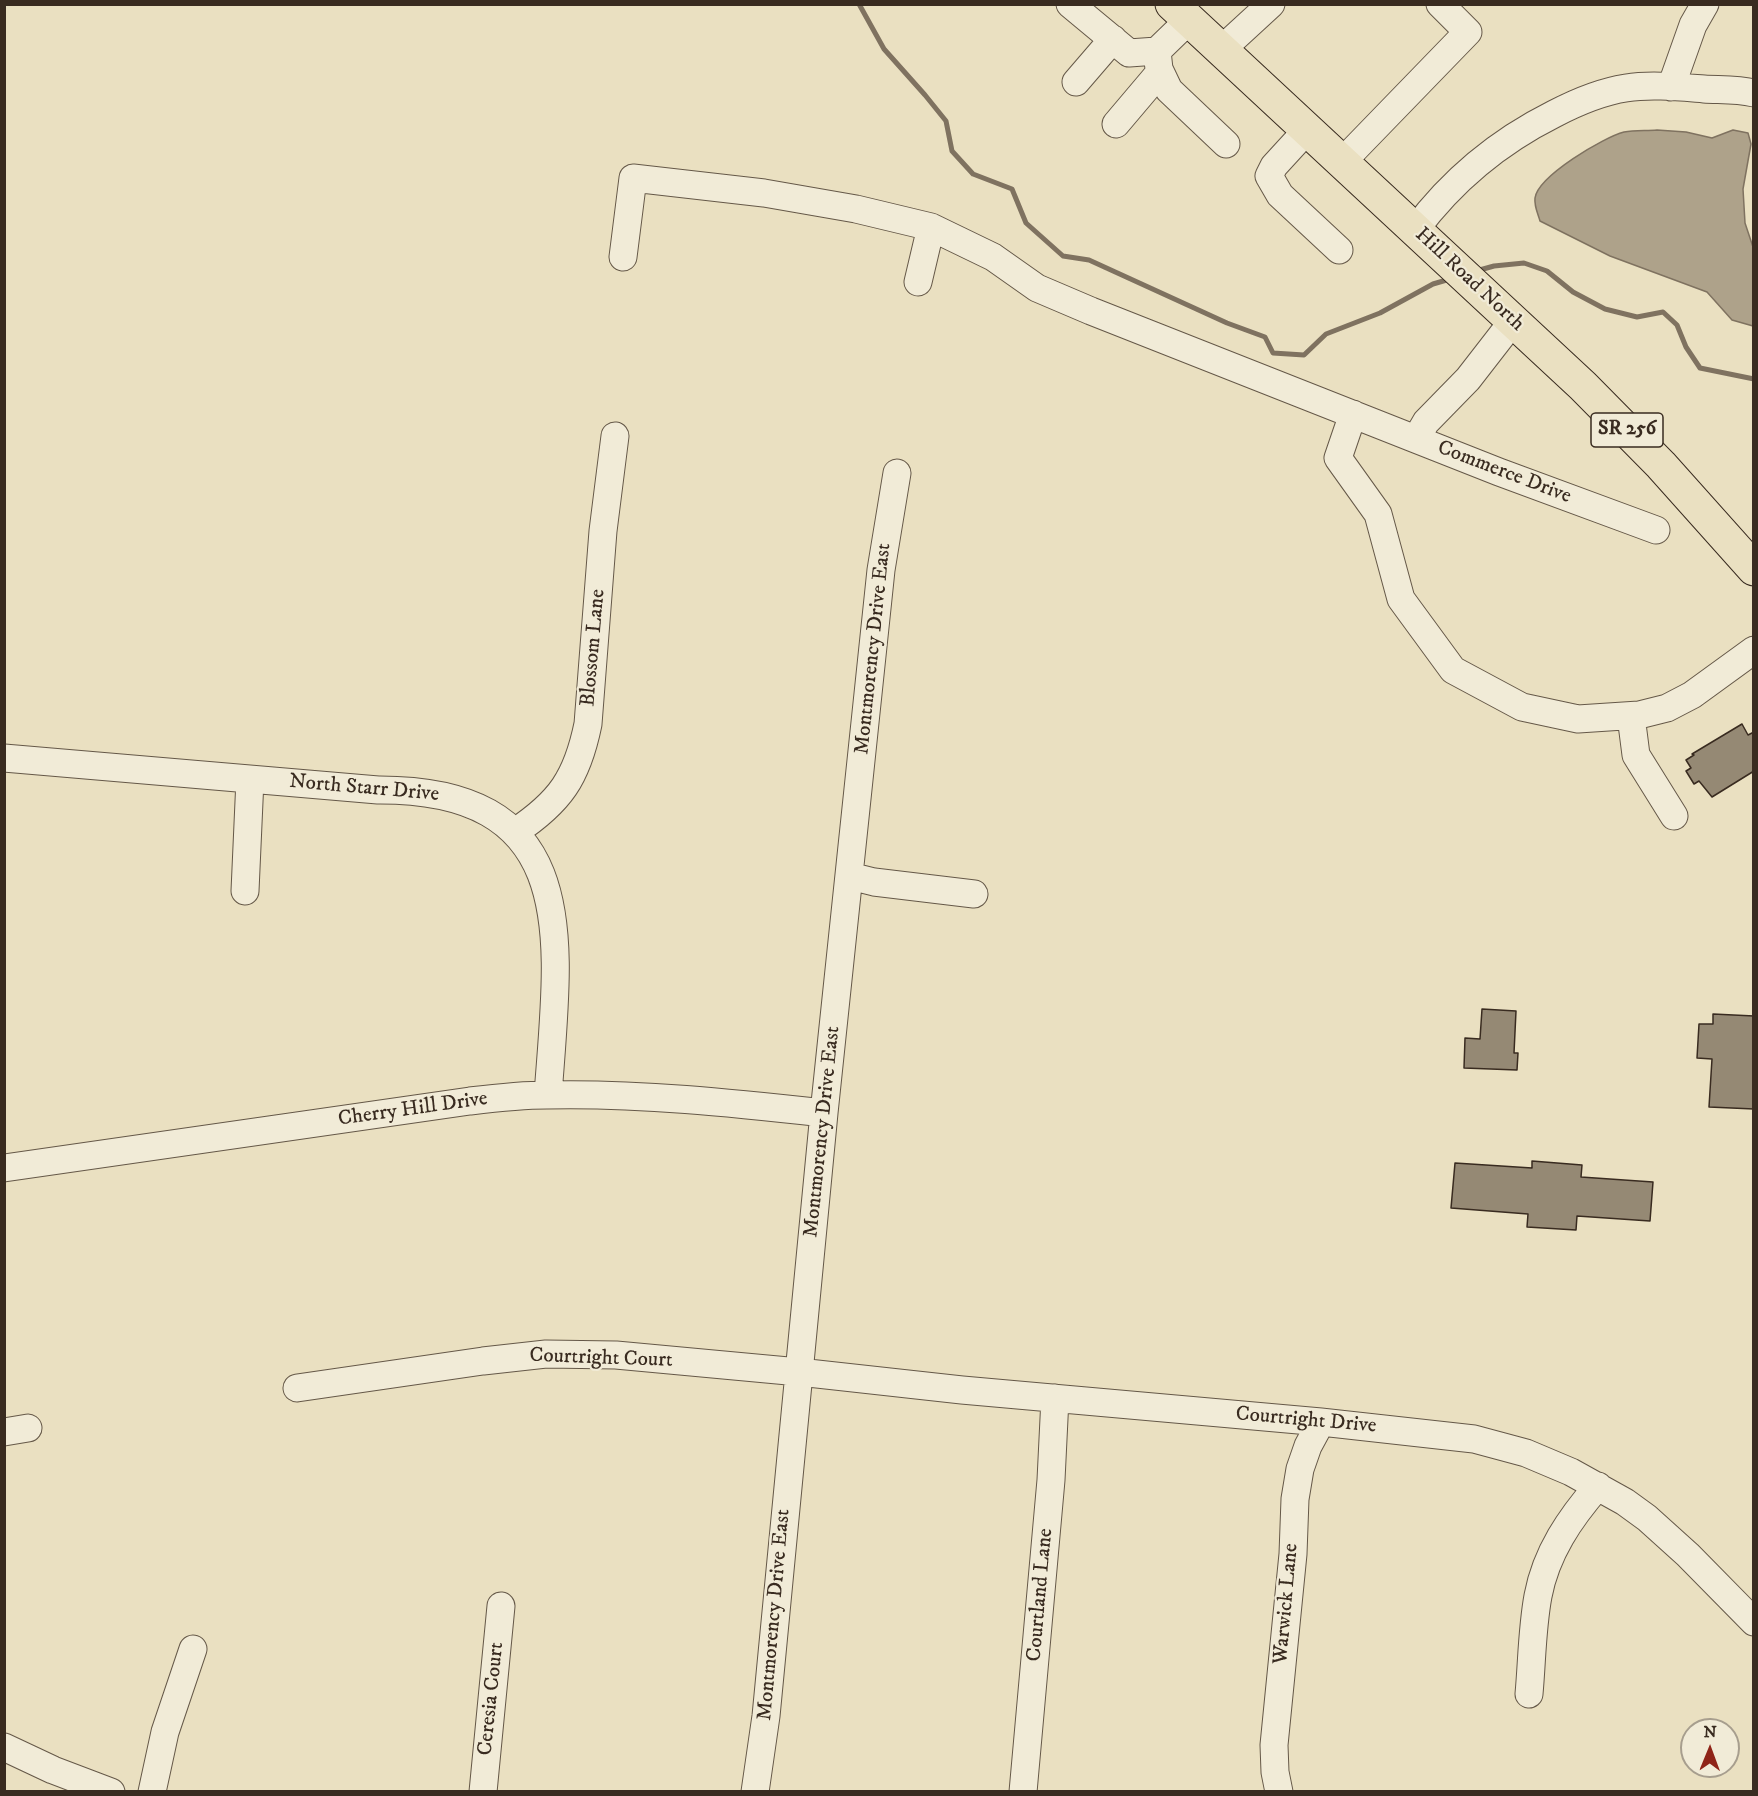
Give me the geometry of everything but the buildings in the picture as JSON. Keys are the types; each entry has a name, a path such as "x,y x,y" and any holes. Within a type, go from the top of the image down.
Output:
{"main road":[{"name":"Hill Road North","path":"1180,12 1583,386 1662,465 1754,569"}],"street":[{"path":"1070,4 1129,53 1159,62"},
{"path":"1221,50 1271,4"},
{"path":"1342,162 1468,32 1440,4"},
{"path":"1671,87 1689,34 1705,4"},
{"path":"1116,124 1159,62 1180,12"},
{"path":"1076,82 1113,39"},
{"path":"1159,62 1169,90 1226,144"},
{"path":"1415,230 1441,197 1466,172 1509,139 1578,102 1628,87 1671,87 1754,93"},
{"path":"1307,130 1274,166 1269,176 1280,195 1339,250"},
{"name":"Commerce Drive","path":"623,257 633,178 764,193 856,209 931,227 993,257 1037,288 1091,311 1656,531"},
{"path":"918,282 931,227"},
{"path":"1416,439 1426,422 1468,379 1501,311"},
{"path":"1353,414 1338,458 1378,514 1401,599 1453,670 1522,707 1578,719 1631,716 1667,708 1692,695 1754,650"},
{"name":"Blossom Lane","path":"514,832 539,816 556,799 572,776 582,751 588,724 603,531 615,436"},
{"name":"Montmorency Drive East","path":"755,1791 766,1716 824,1113 881,570 897,473"},
{"path":"1631,716 1636,755 1674,816"},
{"name":"North Starr Drive","path":"4,758 430,793 482,808 505,822 527,847 536,862 546,886 553,922 556,965 548,1095"},
{"path":"244,891 250,779"},
{"path":"850,876 874,882 974,894"},
{"name":"Cherry Hill Drive","path":"4,1168 470,1101 548,1095 607,1095 743,1104 824,1113"},
{"name":"Courtright Court","path":"297,1388 483,1360 546,1354 616,1355 799,1372"},
{"name":"Courtright Drive","path":"799,1372 1321,1422 1474,1439 1526,1454 1571,1472 1598,1486 1647,1518 1754,1622"},
{"name":"Courtland Lane","path":"1023,1791 1051,1480 1055,1398"},
{"name":"Warwick Lane","path":"1279,1791 1275,1772 1274,1745 1293,1554 1295,1499 1300,1469 1308,1446 1321,1422"},
{"path":"1529,1694 1538,1596 1545,1572 1554,1549 1568,1524 1598,1486"},
{"name":"Ceresia Court","path":"483,1791 501,1606"},
{"path":"152,1791 165,1732 193,1649"},
{"path":"4,1747 53,1770 111,1791"}],"shaded area":[{"path":"1733,130 1748,133 1751,144 1743,189 1745,223 1753,247 1753,326 1732,320 1707,292 1610,256 1540,221 1535,198 1547,179 1559,169 1588,149 1615,135 1628,131 1686,132 1712,138"}],"waterway":[{"path":"859,4 884,49 946,121 952,151 973,174 1012,189 1026,223 1063,256 1089,260 1227,323 1265,337 1273,353 1304,355 1326,334 1380,313 1433,284 1450,279"},
{"path":"1476,271 1494,266 1524,263 1547,271 1573,292 1605,309 1637,317 1663,312 1677,325 1686,347 1700,368 1754,379"}]}
